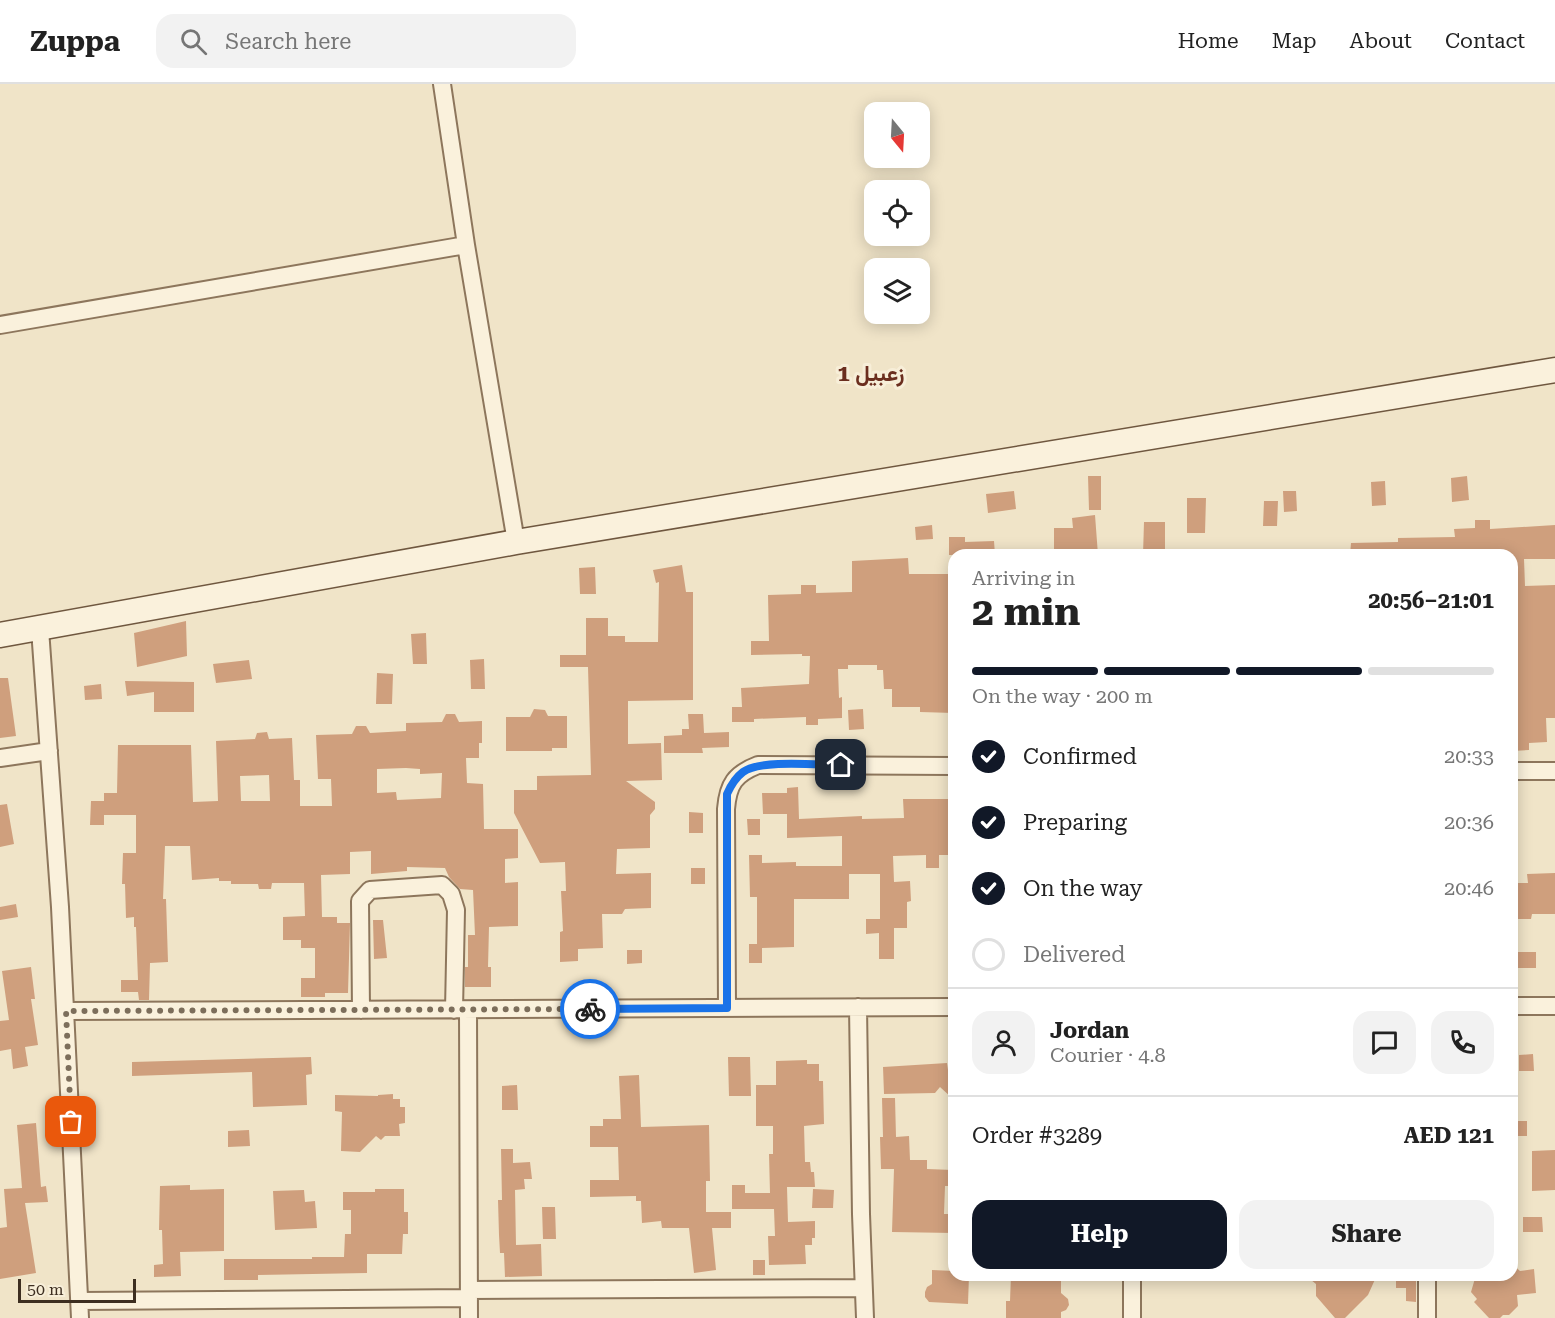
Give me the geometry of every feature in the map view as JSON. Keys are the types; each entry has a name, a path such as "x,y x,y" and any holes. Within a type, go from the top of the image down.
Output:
{"street":[{"path":"442,84 466,245 516,542"},
{"path":"0,324 466,245"},
{"path":"0,635 516,542 1555,370"},
{"path":"40,629 66,1011 81,1318"},
{"path":"0,758 49,751"},
{"path":"727,1008 726,809 727,794 734,780 744,771 758,765 948,766"},
{"path":"1518,771 1555,771"},
{"path":"361,1010 360,901 370,890 442,885 451,894 456,910 461,1010 469,1318"},
{"path":"1518,1006 1555,1006"},
{"path":"858,1007 865,1318"},
{"path":"66,1011 948,1007"},
{"path":"1132,1281 1132,1318"},
{"path":"1427,1281 1427,1318"},
{"path":"79,1300 863,1288"}],"building":[{"path":"1088,476 1101,476 1101,510 1089,510"},
{"path":"1467,476 1469,500 1452,502 1451,478"},
{"path":"1385,481 1386,505 1372,506 1371,482"},
{"path":"1014,491 1016,509 988,513 986,494"},
{"path":"1283,491 1296,491 1297,511 1284,512"},
{"path":"1187,498 1206,498 1205,533 1187,533"},
{"path":"1264,501 1278,501 1277,526 1263,526"},
{"path":"1095,515 1098,549 1054,549 1054,528 1073,528 1072,518"},
{"path":"1475,520 1490,520 1490,529 1555,525 1555,559 1524,559 1525,586 1555,585 1555,718 1546,718 1547,742 1529,743 1529,750 1518,751 1518,549 1350,549 1351,543 1398,542 1398,538 1455,537 1454,529 1475,528"},
{"path":"1144,522 1165,522 1165,549 1143,549"},
{"path":"932,525 933,539 916,540 915,527"},
{"path":"949,537 965,537 965,542 994,541 995,549 949,549"},
{"path":"908,558 909,574 948,574 948,713 920,712 920,707 892,707 892,689 884,689 883,670 877,670 877,665 848,665 848,669 838,669 842,718 818,719 818,725 806,725 806,717 732,722 732,707 742,707 741,688 809,684 810,656 802,656 802,654 751,655 751,641 769,641 768,595 801,594 801,585 816,585 816,593 852,592 852,561"},
{"path":"682,565 686,592 693,592 693,700 628,701 628,744 661,743 662,780 626,781 655,802 655,809 650,815 650,848 617,849 616,874 651,873 651,908 625,909 622,914 602,914 603,948 578,949 578,961 560,962 560,932 563,931 561,891 566,891 565,862 540,863 514,813 514,790 537,790 537,776 591,775 588,667 560,667 560,655 586,655 586,618 608,618 608,636 625,636 625,642 658,642 659,582 656,583 653,570"},
{"path":"595,567 596,594 580,594 579,568"},
{"path":"186,621 187,656 137,667 134,633"},
{"path":"426,633 427,664 413,664 411,634"},
{"path":"484,659 485,689 471,689 470,660"},
{"path":"249,660 252,679 216,683 213,664"},
{"path":"377,673 393,674 392,704 376,704"},
{"path":"0,678 8,678 16,736 0,738"},
{"path":"125,681 194,682 194,712 154,712 154,692 127,696"},
{"path":"101,684 102,699 85,700 84,686"},
{"path":"534,709 545,710 548,716 567,716 567,748 552,748 552,751 506,751 506,717 530,717"},
{"path":"863,709 864,729 849,730 848,710"},
{"path":"446,714 455,714 459,722 482,721 479,758 466,758 467,783 483,784 484,829 518,829 518,858 505,859 505,883 518,882 518,926 489,927 488,967 491,967 491,987 465,987 465,967 468,967 468,935 475,935 473,890 460,889 449,877 445,868 407,867 407,871 371,874 371,851 350,852 350,874 321,875 322,917 337,917 337,923 350,923 348,993 325,993 325,997 301,997 301,978 315,978 315,948 301,948 301,940 283,940 283,917 305,916 304,883 272,883 271,889 259,889 258,884 231,884 231,881 219,881 219,878 192,880 190,846 165,846 163,899 166,899 168,962 150,963 149,1000 139,1000 138,992 121,992 121,980 138,980 136,927 134,927 134,917 126,918 125,884 122,884 123,853 136,853 136,815 104,815 104,825 90,825 91,801 104,801 104,793 117,793 118,745 191,745 193,802 218,801 216,741 255,739 257,733 267,732 269,739 292,738 294,780 300,780 300,806 332,806 331,779 318,779 316,735 352,734 356,726 366,726 370,733 406,731 406,723 442,722","holes":["377,769 420,769 420,774 442,773 441,798 397,800 396,792 377,793","269,775 270,801 241,801 240,776"]},
{"path":"688,714 703,714 704,733 729,732 729,747 702,748 703,753 664,753 664,736 682,735 682,729 689,729"},
{"path":"798,787 799,819 862,816 862,819 904,818 903,799 948,799 948,855 939,855 939,868 926,868 926,855 893,856 894,882 910,881 911,901 907,902 907,928 894,928 894,959 879,959 879,933 866,934 866,919 880,919 880,874 849,874 849,899 794,899 794,947 762,948 762,963 749,963 749,944 757,944 757,897 750,897 749,855 762,855 762,863 796,862 796,866 842,866 842,836 787,838 787,814 763,814 762,793 787,793 787,788"},
{"path":"7,804 14,844 0,847 0,805"},
{"path":"689,812 703,813 703,833 689,833"},
{"path":"747,819 760,819 760,835 748,835"},
{"path":"691,868 705,868 705,884 691,884"},
{"path":"1555,873 1555,914 1532,914 1531,919 1518,919 1518,883 1528,883 1527,874"},
{"path":"16,904 18,917 0,920 0,907"},
{"path":"373,920 383,920 387,958 374,959"},
{"path":"627,950 642,950 642,963 627,964"},
{"path":"1518,952 1536,952 1536,968 1518,968"},
{"path":"31,967 35,999 31,999 38,1045 25,1047 28,1066 13,1069 11,1049 0,1051 0,1021 9,1020 2,971"},
{"path":"1533,1054 1534,1071 1519,1071 1519,1055"},
{"path":"311,1057 312,1074 306,1075 307,1105 253,1107 252,1072 132,1076 132,1062"},
{"path":"728,1057 750,1057 751,1096 729,1096"},
{"path":"807,1060 807,1064 819,1064 819,1081 823,1081 824,1124 804,1126 805,1162 810,1162 811,1172 814,1172 815,1187 787,1187 788,1222 815,1221 815,1238 812,1238 812,1245 805,1245 806,1264 769,1265 768,1236 775,1236 774,1209 732,1209 732,1185 745,1185 745,1193 770,1193 769,1154 773,1154 773,1126 756,1126 756,1085 776,1085 776,1061"},
{"path":"947,1063 948,1094 940,1087 935,1093 884,1094 883,1067"},
{"path":"639,1075 641,1127 709,1125 710,1181 706,1181 706,1212 731,1212 731,1228 712,1228 716,1270 694,1273 689,1228 662,1228 661,1221 642,1223 641,1201 636,1201 636,1196 590,1197 590,1180 619,1180 618,1147 590,1147 590,1126 603,1126 603,1119 621,1119 619,1076"},
{"path":"517,1085 518,1110 502,1110 502,1086"},
{"path":"393,1094 393,1099 400,1099 400,1107 405,1107 405,1123 399,1124 400,1136 385,1136 381,1140 376,1136 360,1152 341,1151 342,1112 335,1111 335,1095"},
{"path":"882,1098 895,1098 896,1137 909,1136 910,1160 927,1160 927,1169 948,1170 944,1214 948,1214 948,1233 892,1232 894,1169 881,1169 880,1137 883,1137"},
{"path":"1518,1121 1527,1121 1527,1136 1518,1136"},
{"path":"36,1123 41,1187 46,1186 48,1202 25,1203 36,1273 0,1279 0,1228 7,1227 4,1189 22,1188 17,1125"},
{"path":"249,1130 250,1146 228,1147 228,1131"},
{"path":"501,1149 513,1149 513,1163 530,1162 532,1179 524,1179 525,1189 515,1190 516,1245 541,1244 542,1276 505,1277 504,1253 500,1253 499,1235 498,1200 502,1200"},
{"path":"1555,1150 1555,1190 1532,1191 1532,1151"},
{"path":"190,1185 190,1190 224,1189 224,1251 180,1252 181,1276 154,1277 154,1265 163,1264 162,1230 159,1230 160,1186"},
{"path":"375,1189 404,1189 404,1212 408,1212 408,1234 403,1234 402,1254 367,1254 367,1273 258,1275 258,1280 224,1280 224,1259 344,1257 345,1234 351,1234 351,1210 343,1210 343,1192 375,1192"},
{"path":"813,1189 834,1190 833,1208 812,1208"},
{"path":"304,1190 305,1202 315,1201 317,1228 275,1230 273,1191"},
{"path":"542,1207 555,1207 556,1239 543,1239"},
{"path":"1523,1217 1542,1217 1543,1232 1523,1232"},
{"path":"753,1260 765,1260 765,1275 753,1275"},
{"path":"1518,1269 1534,1269 1536,1293 1517,1295 1518,1306 1509,1315 1489,1318 1474,1302 1477,1299 1471,1292 1474,1281 1518,1281"},
{"path":"932,1270 948,1271 948,1281 969,1281 968,1304 929,1302 925,1297 925,1292 932,1284"},
{"path":"1011,1281 1061,1281 1061,1293 1068,1299 1069,1305 1061,1312 1061,1318 1006,1318 1006,1301 1010,1301"},
{"path":"1312,1281 1374,1281 1368,1295 1345,1318 1335,1318 1316,1296 1316,1284"},
{"path":"1396,1281 1416,1281 1416,1302 1406,1301 1406,1288 1396,1288"}],"way so far":[{"path":"71,1122 66,1011 590,1009"}],"district":[{"name":"زعبيل 1","path":"871,373"}],"route":[{"path":"590,1009 727,1008 727,794 734,780 744,771 758,765 841,765"}]}
